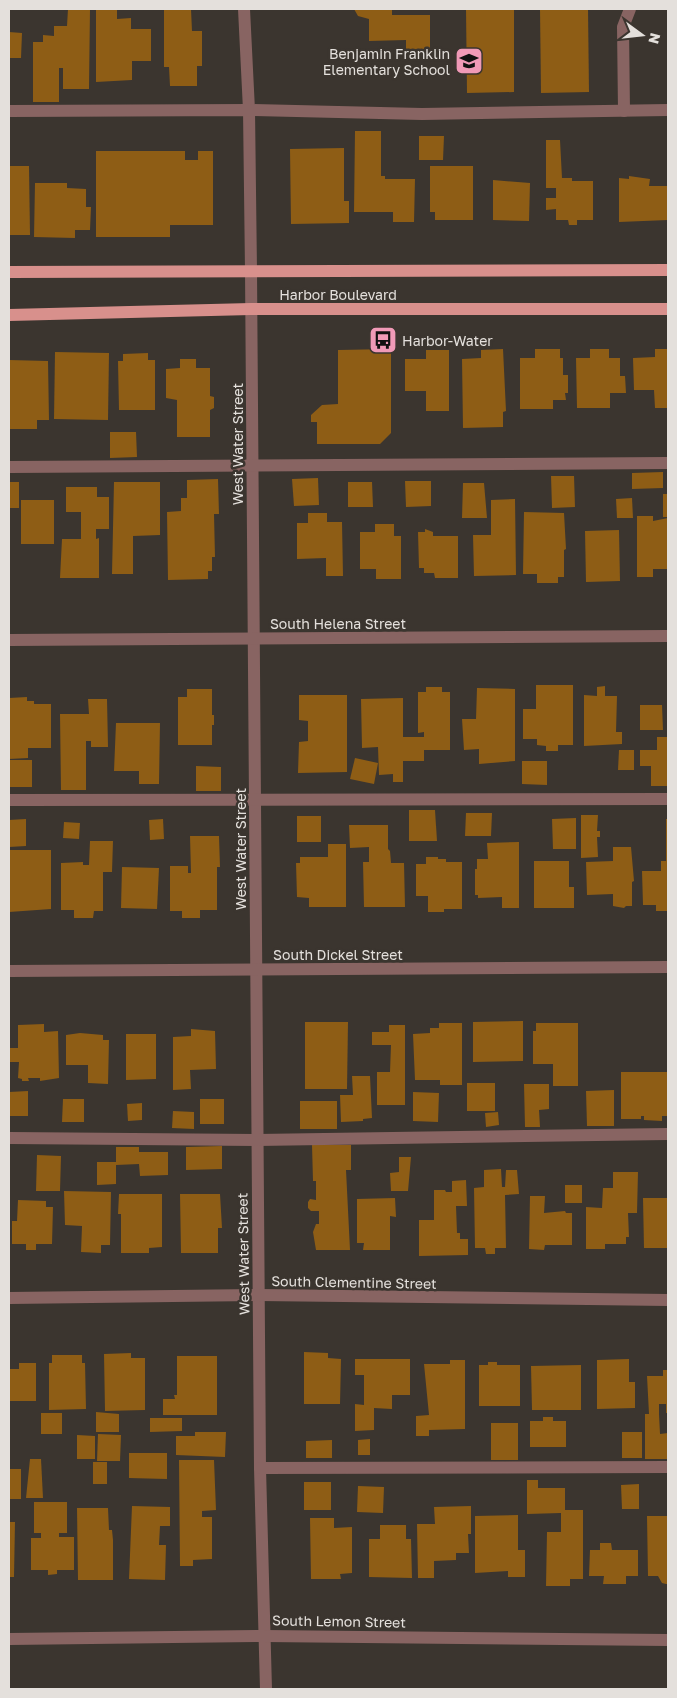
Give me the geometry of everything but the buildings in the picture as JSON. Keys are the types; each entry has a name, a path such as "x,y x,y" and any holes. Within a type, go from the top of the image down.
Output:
{"main road":[{"name":"Harbor Boulevard","path":"9,272 668,270"},
{"name":"Harbor Boulevard","path":"9,315 251,309 668,308"}],"street":[{"name":"West Water Street","path":"244,9 249,110 260,1468 266,1689"},
{"path":"624,110 623,27 630,9"},
{"path":"9,111 249,110 422,114 668,110"},
{"path":"9,467 668,463"},
{"name":"South Helena Street","path":"9,640 668,636"},
{"path":"9,800 255,798 668,799"},
{"name":"South Dickel Street","path":"9,972 668,967"},
{"path":"9,1138 258,1140 668,1134"},
{"name":"South Clementine Street","path":"9,1298 259,1296 668,1300"},
{"path":"260,1468 668,1468"},
{"name":"South Lemon Street","path":"9,1639 264,1636 668,1640"}],"place":[{"name":"Benjamin Franklin Elementary School","path":"469,61"},
{"name":"Harbor-Water","path":"383,340"}]}
